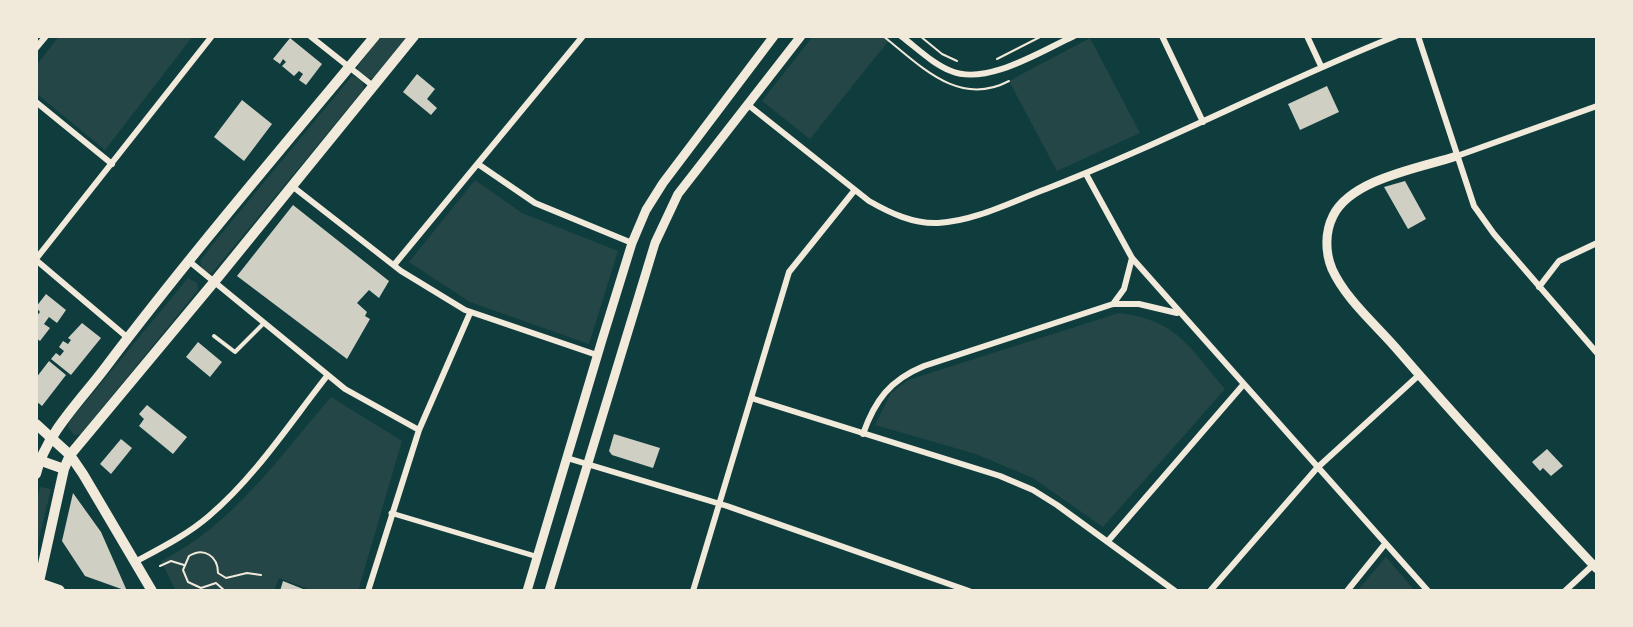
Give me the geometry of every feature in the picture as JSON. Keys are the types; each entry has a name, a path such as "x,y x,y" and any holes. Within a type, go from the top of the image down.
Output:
{"main road":[{"path":"36,474 38,460 52,438 128,338 375,36"},
{"path":"59,591 37,586 64,469 70,455 214,283 414,36"},
{"path":"36,424 70,455 152,591"},
{"path":"38,460 64,469"}],"street":[{"path":"36,48 46,36"},
{"path":"128,338 36,259 212,36"},
{"path":"310,36 373,86"},
{"path":"394,265 583,36"},
{"path":"527,591 597,355 632,243 646,210 663,183 774,36"},
{"path":"549,591 651,254 665,218 678,194 801,36"},
{"path":"902,36 942,67 970,76 992,72 1074,36"},
{"path":"1162,36 1203,122"},
{"path":"1307,36 1321,66"},
{"path":"747,104 854,191 890,213 936,223 963,220 1086,174 1321,66 1396,36"},
{"path":"1418,36 1474,206 1494,234 1597,353"},
{"path":"36,102 112,164"},
{"path":"1564,591 1595,567 1419,375 1346,290 1333,269 1327,251 1328,232 1334,215 1345,199 1360,188 1597,106"},
{"path":"478,165 535,203 632,243"},
{"path":"1086,174 1132,258 1179,314 1428,591"},
{"path":"292,186 394,265 470,313 597,355"},
{"path":"693,591 789,272 854,191"},
{"path":"1539,287 1559,261 1597,243"},
{"path":"1113,304 1128,280 1132,258"},
{"path":"190,262 327,376 381,412 419,430"},
{"path":"863,434 881,394 907,373 1113,304 1139,304 1179,314"},
{"path":"368,591 419,430 470,313"},
{"path":"1210,591 1317,468 1419,375"},
{"path":"135,562 187,532 222,504 327,376"},
{"path":"1108,541 1243,385"},
{"path":"751,398 1000,476 1033,490 1108,541 1175,591"},
{"path":"567,459 719,504 969,591"},
{"path":"391,513 538,557"},
{"path":"1347,591 1386,544"}],"lane":[{"path":"214,336 235,352 263,324"}],"path":[{"path":"888,40 890,36"},
{"path":"920,36 942,54 963,64"},
{"path":"990,63 1042,36"},
{"path":"225,591 216,584 201,588 191,585 183,574 184,565 193,554 204,553 215,559 218,573 222,576 229,578 248,573 261,575"},
{"path":"160,566 171,561 184,565"}],"shaded area":[{"path":"59,36 193,36 105,150 36,93 36,66"},
{"path":"380,36 409,36 375,78 365,79 358,71 358,66"},
{"path":"813,36 886,36 890,39 810,139 762,101"},
{"path":"1090,38 1140,133 1057,171 1009,81"},
{"path":"352,76 363,80 363,90 212,273 203,271 200,261 212,245"},
{"path":"475,180 522,213 618,251 589,344 470,302 409,262"},
{"path":"188,278 197,283 198,290 81,434 74,435 68,427 69,422"},
{"path":"1119,313 1155,322 1169,329 1191,348 1225,389 1103,527 1033,478 976,454 875,425 891,393 908,380"},
{"path":"331,397 402,441 358,591 314,591 279,578 274,591 176,591 161,561 187,546 233,509 274,466"},
{"path":"40,487 51,489 36,551 36,503"},
{"path":"1386,557 1415,591 1357,591"}],"building":[{"path":"290,38 322,64 306,85 299,80 303,74 299,71 294,76 282,66 286,62 283,59 280,64 273,59"},
{"path":"417,74 435,89 427,99 437,108 431,115 403,92"},
{"path":"1327,86 1339,112 1300,130 1288,104"},
{"path":"242,100 272,124 244,161 214,137"},
{"path":"1405,181 1426,219 1408,229 1384,187"},
{"path":"293,205 389,281 379,298 369,290 357,303 367,312 365,316 370,319 347,359 237,276"},
{"path":"46,294 66,310 57,323 49,317 44,324 50,328 40,341 36,338 36,317 40,312 36,307"},
{"path":"82,323 101,338 71,375 51,359 56,353 60,356 64,351 59,347 63,341 68,344 71,340 68,338"},
{"path":"198,342 222,362 210,377 186,357"},
{"path":"49,361 66,375 42,406 36,401 36,378"},
{"path":"147,405 187,437 173,454 139,426 144,419 139,414"},
{"path":"614,434 660,448 653,468 612,455 609,451"},
{"path":"121,439 132,448 111,474 100,464"},
{"path":"1547,449 1563,466 1551,476 1543,468 1540,471 1532,462"},
{"path":"73,493 101,532 127,591 85,576 62,541"},
{"path":"283,581 308,591 280,591"}]}
